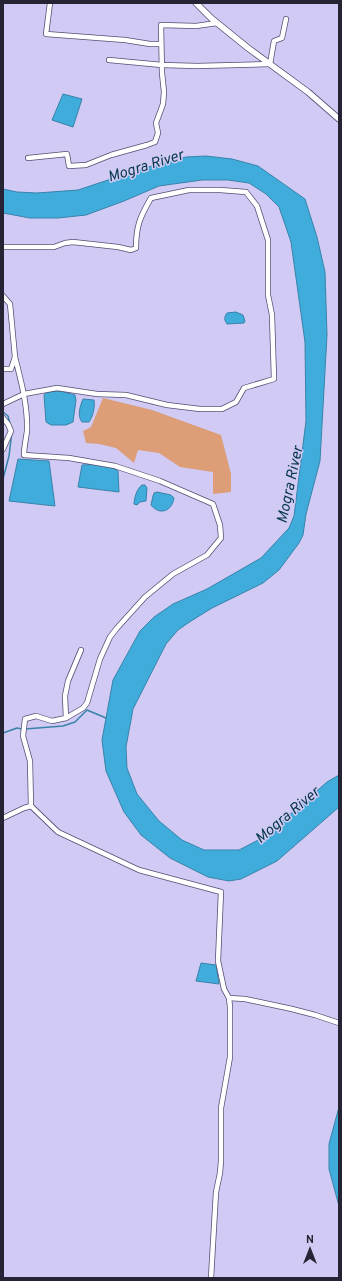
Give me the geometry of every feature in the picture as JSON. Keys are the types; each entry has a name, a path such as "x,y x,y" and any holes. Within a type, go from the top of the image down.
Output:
{"street":[{"path":"50,3 46,34 161,44"},
{"path":"196,3 217,23 308,92 339,119"},
{"path":"270,64 274,41 282,38 286,19"},
{"path":"28,158 67,154 69,166 86,165 111,155 155,142 158,133 156,123 163,104 164,92 161,25 196,26 217,23"},
{"path":"110,60 162,65 197,66 270,64"},
{"path":"3,247 54,247 65,243 83,242 131,250 136,248 136,233 140,217 151,198 189,190 246,192 257,206 268,240 268,295 272,315 274,378 244,388 236,402 222,409 200,409 167,405 126,395 97,394 57,388 24,394 3,404"},
{"path":"3,296 10,304 15,357 24,394 27,430 24,455 69,458 96,462 115,466 160,481 213,504 220,525 221,538 207,555 173,574 145,598 117,628 110,638 100,659 87,703 83,708 66,718 52,721 36,716 24,718 23,736 30,761 31,806 58,832 139,870 221,892 218,961 224,989 229,998 230,1056 221,1108 221,1161 216,1192 211,1278"},
{"path":"3,369 11,369 15,357"},
{"path":"3,418 11,431 3,449"},
{"path":"66,718 65,696 68,680 81,650"},
{"path":"3,818 31,806"},
{"path":"229,998 245,998 315,1015 339,1023"}],"shaded area":[{"path":"103,398 152,410 221,435 231,474 231,492 213,494 213,472 180,467 159,453 138,450 134,463 116,448 86,443 83,431 91,427"}],"water":[{"path":"63,94 82,99 73,127 52,120"},
{"path":"206,156 232,159 258,166 305,199 317,237 325,272 327,335 320,461 306,514 303,535 299,543 279,570 263,583 212,608 191,621 178,630 166,644 133,709 126,747 127,768 137,794 159,821 182,840 204,850 239,850 264,837 327,782 339,775 339,807 277,861 241,879 229,881 208,877 170,858 141,835 124,812 106,771 102,740 113,680 140,631 154,617 173,604 207,589 261,558 289,528 294,516 306,421 305,342 291,242 279,207 266,194 249,183 228,180 202,180 159,186 86,215 58,218 30,218 3,213 3,189 17,192 37,193 78,190 141,169 186,157"},
{"path":"236,312 243,315 245,321 244,323 227,324 225,321 225,316 227,313"},
{"path":"60,391 75,395 76,400 73,422 66,425 51,425 46,422 44,395 47,392"},
{"path":"83,399 94,400 92,417 89,422 82,422 80,420 79,414"},
{"path":"18,459 49,461 55,506 9,501"},
{"path":"106,464 118,471 119,492 78,487 82,465"},
{"path":"142,485 145,485 147,488 146,501 140,502 137,505 134,504 137,491"},
{"path":"157,492 171,495 174,498 168,509 162,511 151,505 154,493"},
{"path":"201,963 216,965 219,984 196,981"},
{"path":"339,1107 339,1206 329,1169 329,1144"}],"waterway":[{"path":"3,412 8,416 10,424"},
{"path":"3,479 9,456 12,431"},
{"path":"25,729 63,726 75,722 87,710 106,718"},
{"path":"3,733 17,728 22,729"}],"water label":[{"name":"Mogra River","path":"146,167"},
{"name":"Mogra River","path":"291,485"},
{"name":"Mogra River","path":"288,816"}]}
